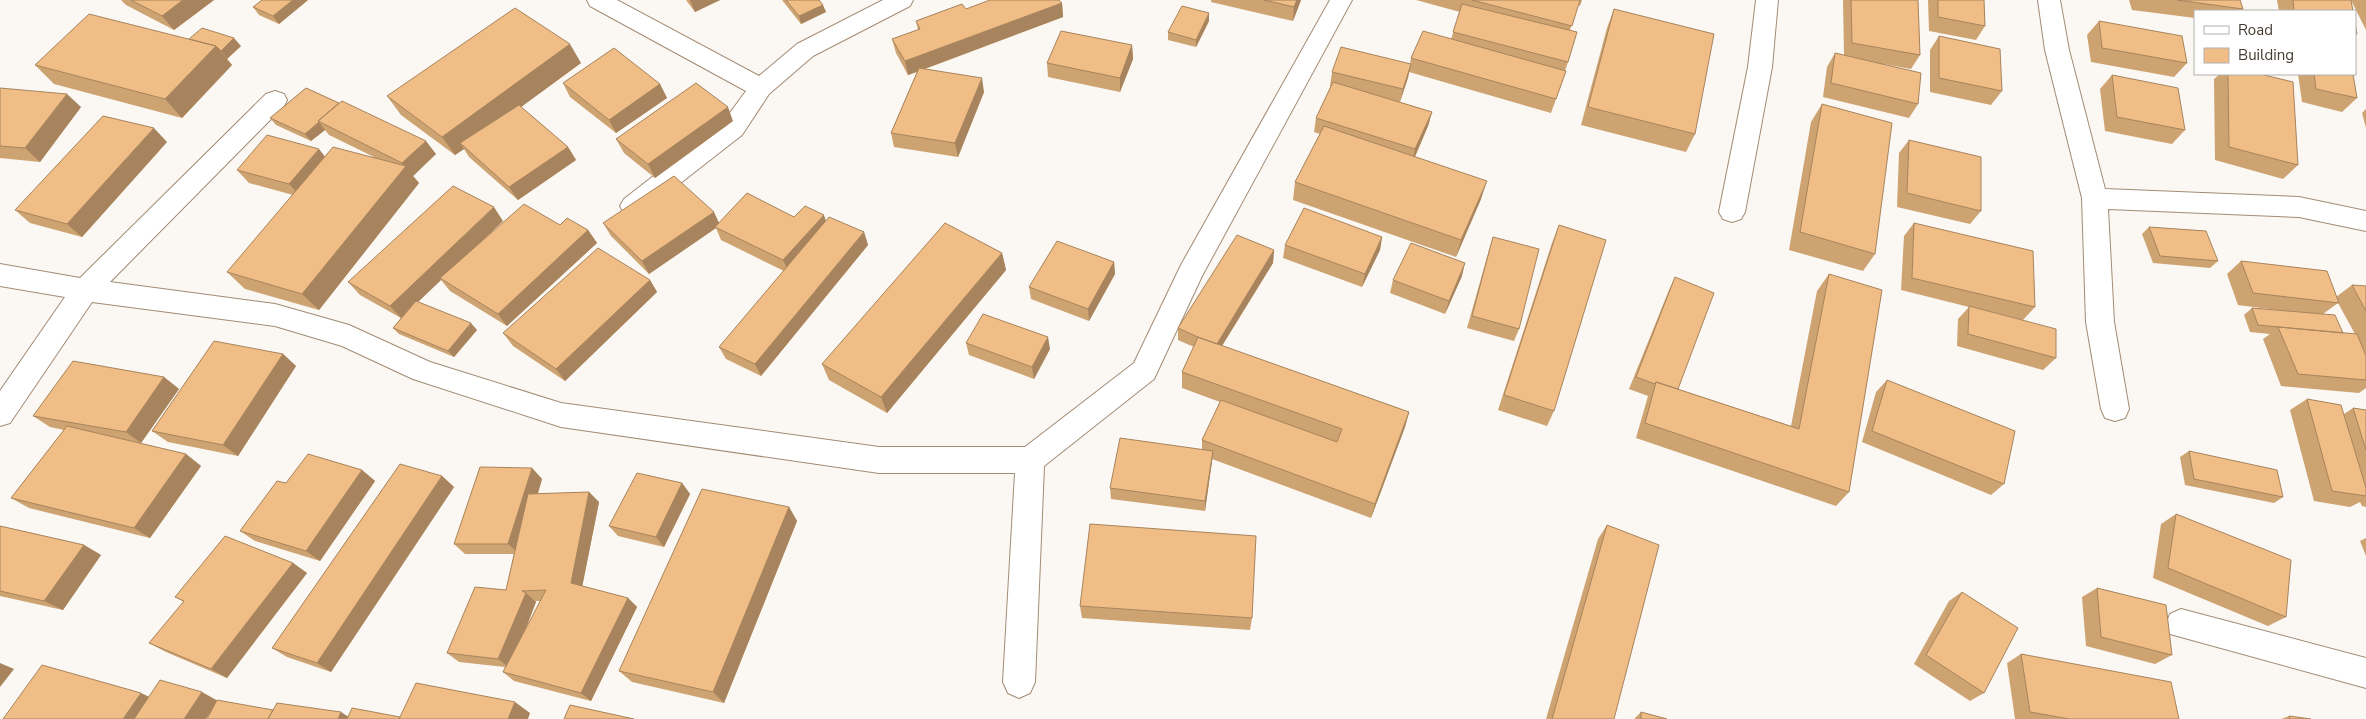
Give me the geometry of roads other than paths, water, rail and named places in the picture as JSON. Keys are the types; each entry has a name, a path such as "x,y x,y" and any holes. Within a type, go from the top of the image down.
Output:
{"street":[{"path":"598,0 761,88"},
{"path":"633,206 733,128 761,88 805,50 902,0"},
{"path":"0,275 85,290 275,315 349,336 423,371 561,415 879,460 1030,460 1144,370 1190,273 1341,0"},
{"path":"1732,212 1760,67 1767,0"},
{"path":"2049,0 2057,50 2095,198 2100,322 2115,409"},
{"path":"0,414 85,290 275,100"},
{"path":"2095,198 2299,206 2366,221"},
{"path":"1020,682 1030,460"},
{"path":"2181,624 2366,673"}]}
